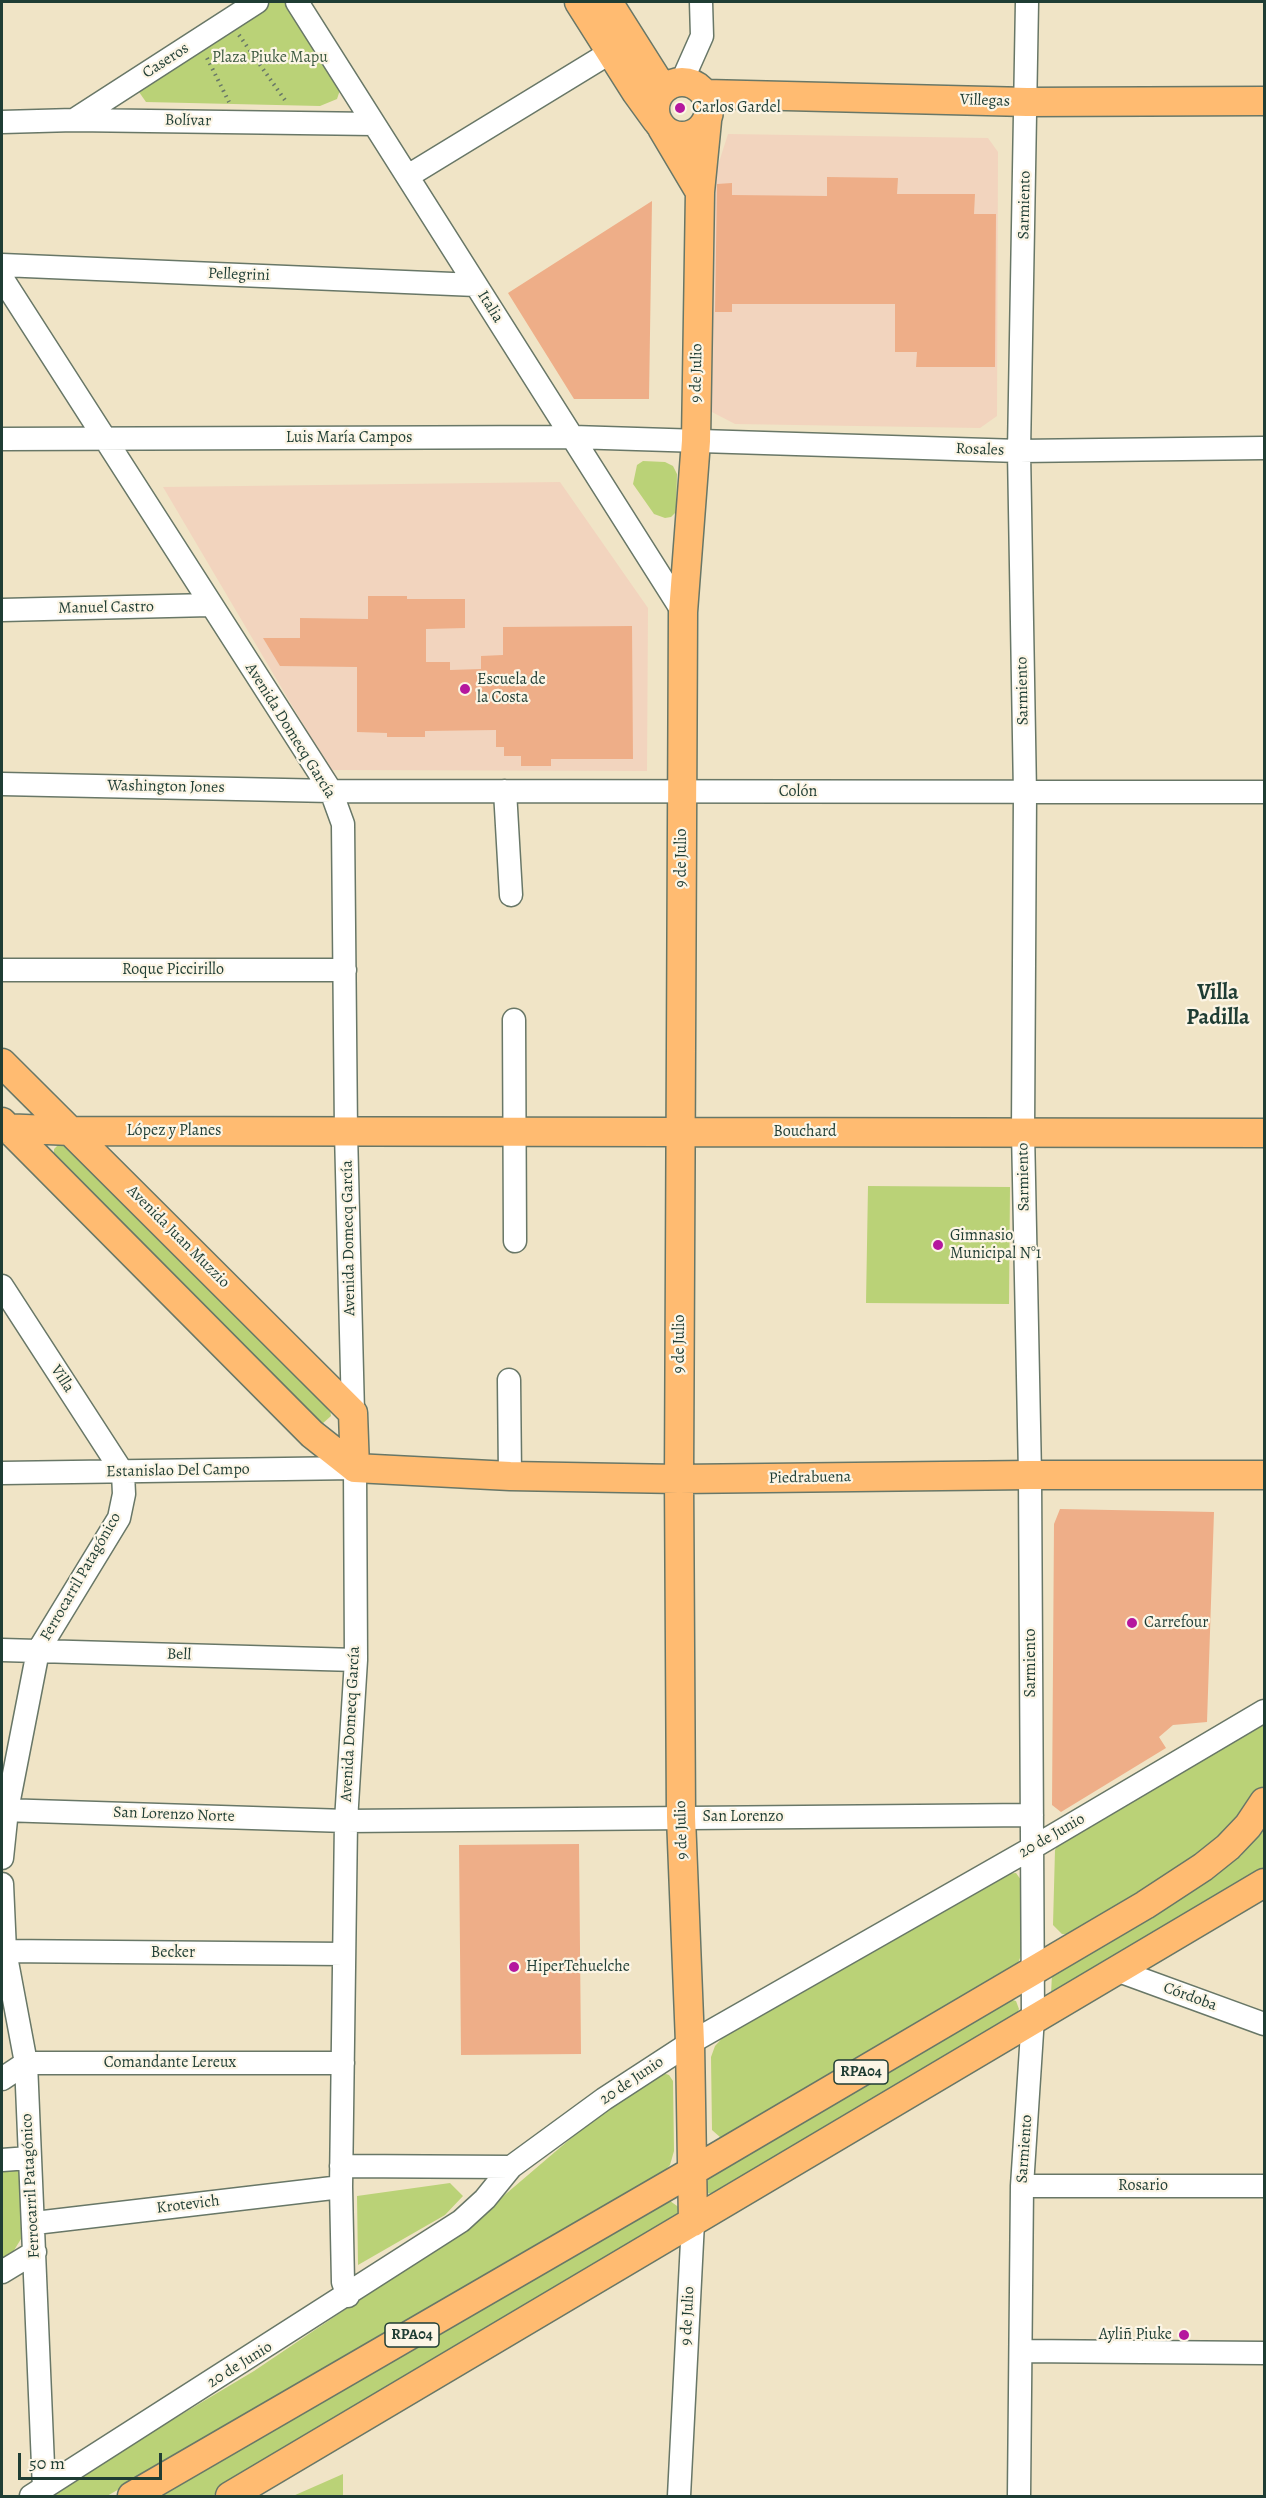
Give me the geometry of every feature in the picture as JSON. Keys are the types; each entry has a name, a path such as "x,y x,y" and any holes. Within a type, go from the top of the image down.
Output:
{"main road":[{"path":"579,2 660,124 700,192"},
{"path":"608,2 689,96 702,129 686,136 678,136 660,124 655,104 689,96"},
{"name":"Villegas","path":"689,96 1027,102 1264,101"},
{"name":"9 de Julio","path":"689,96 700,192 696,441 682,612 679,1479 681,1817 690,2043 693,2222"},
{"name":"Avenida Juan Muzzio","path":"2,1063 353,1413"},
{"path":"4,1126 312,1434 355,1468"},
{"name":"López y Planes","path":"4,1126 71,1131 346,1132"},
{"name":"Bouchard","path":"346,1132 514,1130 681,1133 1023,1131 1264,1133"},
{"name":"Avenida Domecq García","path":"353,1413 355,1468"},
{"name":"Piedrabuena","path":"355,1468 510,1476 679,1479 1264,1475"},
{"name":"RPA04","path":"132,2496 691,2172 1203,1867 1241,1833 1264,1802"},
{"name":"RPA04","path":"230,2496 1264,1883"}],"street":[{"name":"Caseros","path":"74,120 256,2"},
{"name":"Italia","path":"297,2 682,612"},
{"name":"9 de Julio","path":"689,96 702,36 702,2"},
{"name":"Sarmiento","path":"1019,2496 1022,2186 1033,2018 1030,1475 1023,1131 1025,794 1019,451 1027,2"},
{"path":"408,176 611,52"},
{"name":"Bolívar","path":"2,122 74,120 374,124"},
{"name":"Pellegrini","path":"2,265 476,285"},
{"name":"Avenida Domecq García","path":"2,278 331,791 343,824 346,1132 353,1413"},
{"name":"Luis María Campos","path":"2,439 573,437 696,441"},
{"name":"Rosales","path":"696,441 1019,451 1264,448"},
{"name":"Manuel Castro","path":"2,610 210,605"},
{"name":"Washington Jones","path":"2,784 331,791"},
{"name":"Colón","path":"331,791 1025,794 1264,792"},
{"path":"505,791 511,895"},
{"name":"Roque Piccirillo","path":"2,970 345,970"},
{"path":"514,1020 515,1241"},
{"name":"Villa","path":"2,1286 123,1473"},
{"path":"509,1380 510,1476"},
{"name":"Avenida Domecq García","path":"348,2296 343,2282 341,2176 346,1821 356,1660 355,1468"},
{"name":"Estanislao Del Campo","path":"2,1473 355,1468"},
{"name":"Ferrocarril Patagónico","path":"2,1858 4,1810 38,1651 119,1518 124,1494 123,1473"},
{"name":"Bell","path":"2,1650 356,1660"},
{"name":"20 de Junio","path":"38,2493 461,2222 485,2199 511,2167 604,2099 690,2043 1032,1848 1264,1711"},
{"name":"San Lorenzo Norte","path":"4,1810 346,1821"},
{"name":"San Lorenzo","path":"346,1821 1032,1815"},
{"name":"Ferrocarril Patagónico","path":"2,1884 3,1951 26,2063 35,2252 38,2493"},
{"name":"Becker","path":"3,1951 345,1954"},
{"name":"Córdoba","path":"1116,1970 1264,2024"},
{"path":"2,2079 26,2063"},
{"name":"Comandante Lereux","path":"26,2063 343,2063"},
{"path":"2,2160 29,2158"},
{"name":"Krotevich","path":"34,2223 341,2176 511,2167"},
{"name":"Rosario","path":"1022,2186 1264,2186"},
{"name":"9 de Julio","path":"679,2496 693,2222"},
{"path":"2,2272 35,2252"},
{"path":"1021,2351 1264,2352"}],"path":[{"path":"228,20 301,123"},
{"path":"198,40 238,122"}],"shaded area":[{"path":"728,134 988,138 998,152 997,416 980,428 735,424 710,411 712,184"},
{"name":"Escuela de la Costa","path":"560,482 648,608 647,771 330,770 163,487"}],"green space":[{"name":"Plaza Piuke Mapu","path":"271,2 285,3 294,10 342,84 337,99 320,106 146,102 139,92 142,82"},
{"path":"643,461 665,462 673,466 677,474 676,512 671,517 665,518 654,514 633,484 637,465"},
{"path":"60,1143 68,1143 330,1409 331,1416 322,1424 312,1421 54,1157 54,1149"},
{"name":"Gimnasio Municipal N°1","path":"868,1186 1010,1187 1009,1304 866,1303"},
{"path":"1264,1725 1264,1790 1200,1859 1070,1935 1062,1934 1053,1925 1055,1850 1059,1843"},
{"path":"1264,1823 1264,1872 1051,1994 1052,1974 1055,1970 1241,1856"},
{"path":"1016,1873 1021,1880 1022,1953 1018,1963 721,2138 712,2130 711,2057 715,2046 726,2034 1003,1874"},
{"path":"1006,1998 1016,2001 1019,2009 1015,2019 716,2194 704,2193 709,2175"},
{"path":"663,2073 669,2075 673,2081 674,2151 670,2165 656,2180 107,2496 45,2496 254,2371 466,2228 590,2122"},
{"path":"21,2167 24,2234 13,2252 2,2259 2,2170"},
{"path":"450,2183 463,2196 445,2215 358,2265 357,2196"},
{"path":"670,2201 680,2208 678,2218 212,2496 150,2496 656,2203"},
{"path":"343,2474 343,2496 293,2496"}],"building":[{"path":"827,177 898,178 897,194 975,194 974,214 996,214 995,367 916,367 917,352 895,352 895,304 732,304 732,312 715,312 717,184 732,183 732,195 827,196"},
{"path":"652,201 649,399 574,399 508,293"},
{"path":"368,596 465,599 465,628 426,629 426,662 450,662 450,670 481,669 481,656 503,655 503,627 632,626 633,759 551,759 551,766 521,766 521,756 504,756 504,747 496,747 496,730 425,731 425,737 387,737 387,733 357,732 357,667 280,666 263,638 300,638 300,618 368,619"},
{"name":"Carrefour","path":"1060,1509 1214,1512 1207,1722 1173,1725 1159,1737 1166,1748 1061,1812 1052,1805 1054,1524"},
{"path":"579,1844 581,2054 461,2055 459,1845"}],"place":[{"name":"Carlos Gardel","path":"680,108"},
{"name":"Escuela de la Costa","path":"465,689"},
{"name":"Gimnasio Municipal N°1","path":"938,1245"},
{"name":"Carrefour","path":"1132,1623"},
{"name":"HiperTehuelche","path":"514,1967"},
{"name":"Ayliñ Piuke","path":"1184,2335"}],"district":[{"name":"Villa Padilla","path":"1218,1006"}]}
